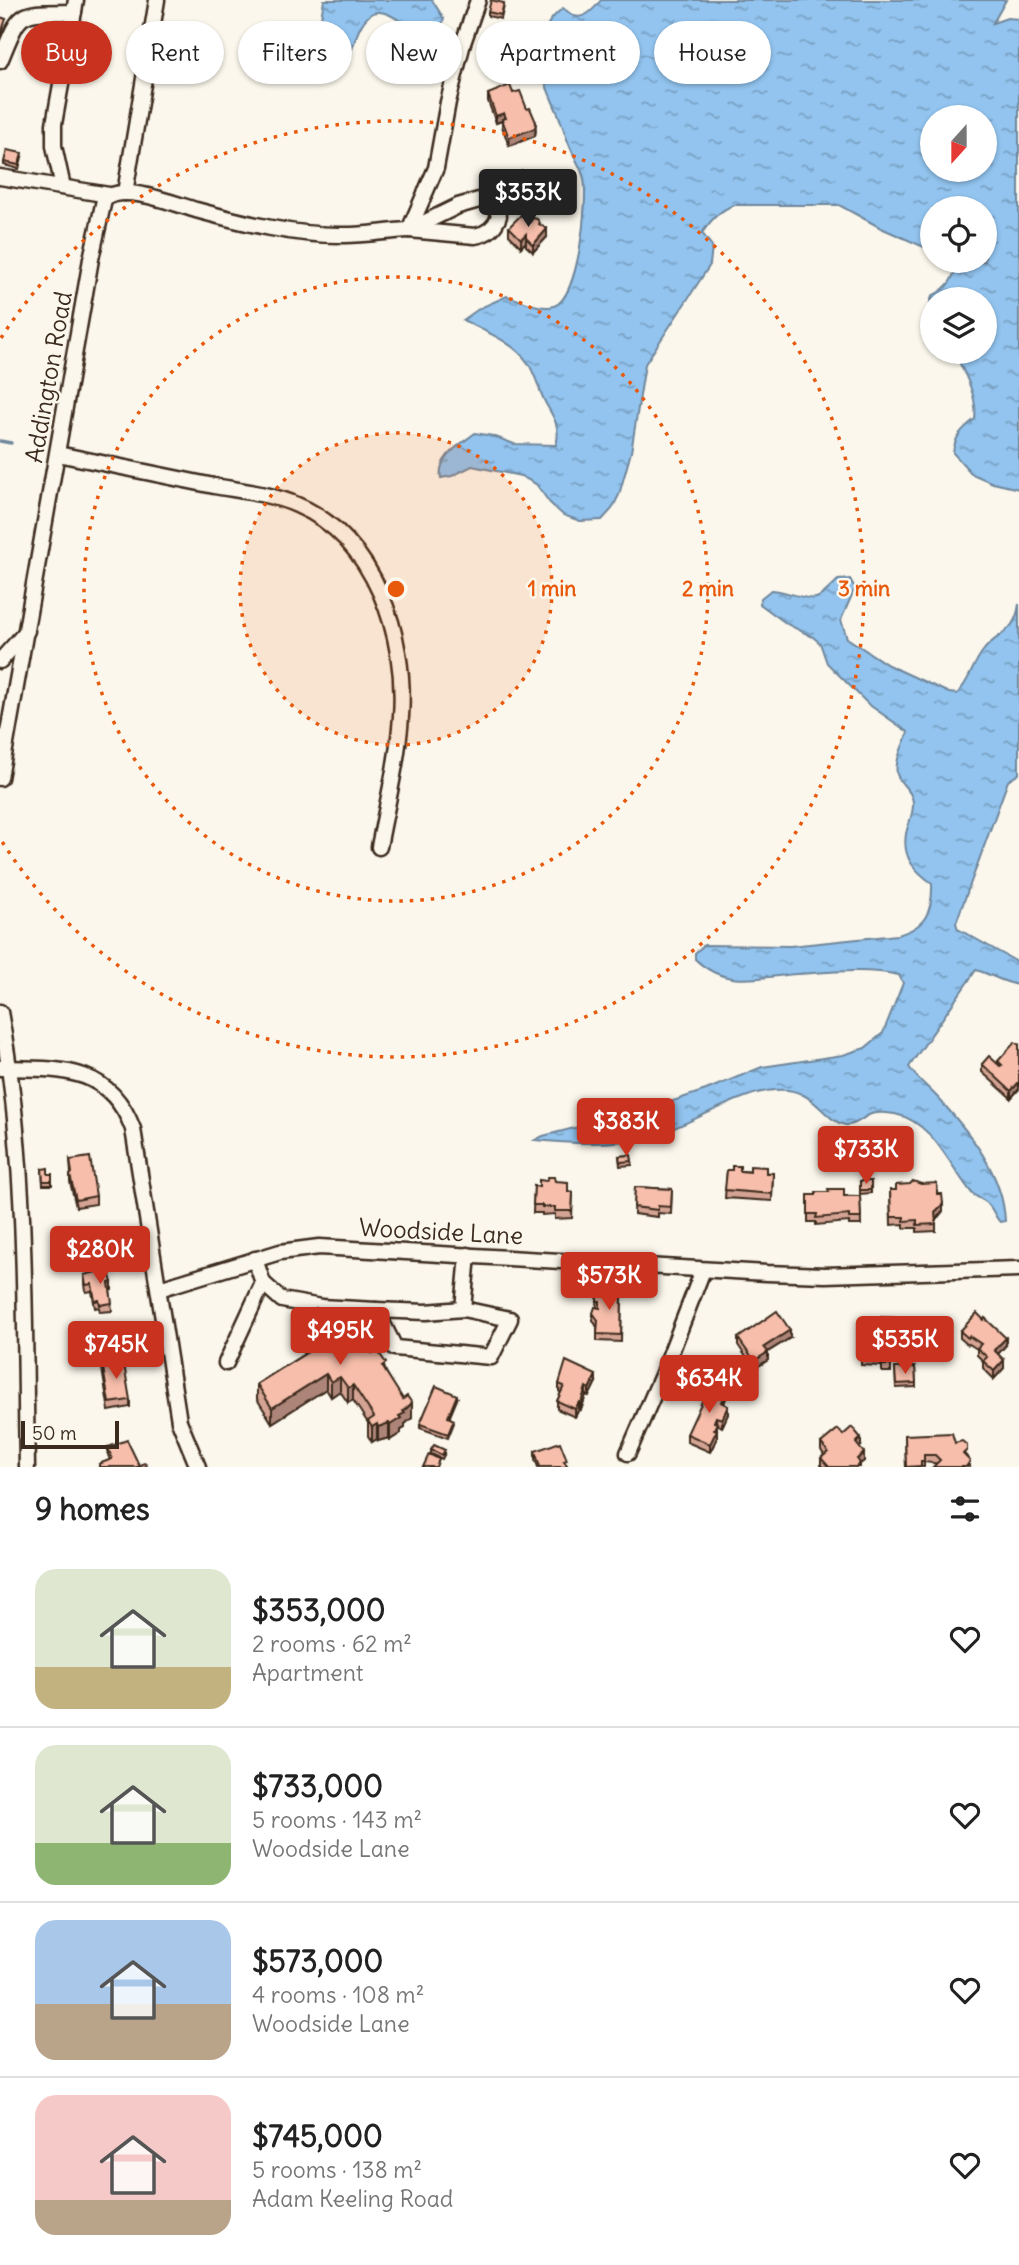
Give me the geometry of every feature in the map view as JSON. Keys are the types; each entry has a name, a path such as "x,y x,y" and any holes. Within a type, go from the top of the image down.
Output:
{"street":[{"path":"125,193 157,0"},
{"path":"409,230 436,169 454,79 478,0"},
{"path":"0,61 21,17 75,6 54,124 54,146 63,187"},
{"path":"0,177 109,195 143,195 296,232 343,235 409,230 475,236 492,230 499,216 494,204 479,200 458,206 409,230"},
{"name":"Addington Road","path":"0,778 91,259 104,200 109,195"},
{"path":"58,454 277,498 316,514 353,547 368,568 393,628 402,684 400,730 379,847"},
{"path":"0,662 27,631"},
{"path":"0,1012 5,1068 15,1116 22,1223 27,1467"},
{"path":"5,1068 40,1067 88,1077 99,1082 119,1101 133,1129 179,1420 198,1467"},
{"path":"0,1093 15,1116"},
{"name":"Woodside Lane","path":"159,1289 293,1249 319,1247 825,1275 1019,1269"},
{"path":"463,1309 468,1255"},
{"path":"255,1259 263,1283 282,1300 321,1307 376,1310 426,1312 463,1309 510,1319 491,1357 395,1348 376,1310"},
{"path":"628,1453 703,1270"},
{"path":"226,1363 263,1283"}],"water":[{"path":"324,0 432,0 444,19 401,21 380,12 371,14 361,26 352,50 352,21 320,21"},
{"path":"601,0 1006,0 993,23 1007,18 1019,19 1019,489 993,483 972,474 953,453 960,433 975,419 969,384 960,364 997,364 997,287 945,287 954,273 997,273 997,196 920,196 920,245 839,205 729,207 712,220 702,233 712,246 710,265 645,364 631,452 619,495 602,520 580,521 563,515 536,484 521,476 472,466 452,476 441,478 446,458 475,433 514,444 556,445 556,423 528,363 507,343 463,320 480,308 507,296 537,306 554,306 563,299 570,286 583,227 584,179 546,84 640,84 640,21 550,21 563,8 576,16 588,13"},
{"path":"850,579 855,588 841,620 847,638 888,665 949,693 957,694 983,651 1014,622 1019,604 1019,774 1008,781 956,923 958,929 1019,963 1019,985 976,970 909,1067 951,1112 983,1155 998,1187 1005,1221 1000,1222 988,1204 971,1192 939,1146 920,1126 895,1114 878,1113 845,1125 805,1096 787,1090 754,1094 668,1131 638,1139 594,1143 535,1140 649,1109 762,1067 843,1055 865,1048 883,1033 903,983 899,975 848,971 743,979 719,974 695,959 695,953 704,945 790,946 897,935 921,923 929,910 932,883 915,869 908,857 905,843 913,802 910,793 899,779 896,768 908,732 868,704 827,663 820,643 760,604 761,598 771,590 816,598 838,580"}],"building":[{"path":"491,0 504,3 501,15 488,12"},
{"path":"0,17 6,19 0,36"},
{"path":"510,85 513,93 520,91 536,122 535,128 509,138 502,119 506,118 504,113 496,116 488,94"},
{"path":"7,150 22,153 19,165 4,162"},
{"path":"522,171 529,174 525,184 514,179 516,173 521,175"},
{"path":"522,214 530,222 533,218 537,219 539,224 547,229 533,245 526,238 526,234 521,239 509,227"},
{"path":"1015,1042 1019,1045 1019,1082 1011,1091 982,1064 989,1056 1002,1065 998,1061"},
{"path":"631,1155 632,1161 620,1162 619,1156"},
{"path":"90,1157 96,1196 76,1200 70,1175 70,1160"},
{"path":"732,1166 740,1166 740,1171 750,1172 750,1166 766,1167 766,1173 773,1173 772,1194 725,1190 727,1170 732,1170"},
{"path":"48,1168 52,1181 43,1181 42,1169"},
{"path":"548,1177 554,1177 555,1181 568,1182 568,1192 573,1192 572,1211 555,1211 555,1207 533,1205 534,1186 539,1187 539,1180 546,1181"},
{"path":"860,1181 871,1181 871,1190 860,1190"},
{"path":"913,1181 921,1184 937,1183 937,1194 942,1194 943,1204 935,1212 936,1224 917,1225 917,1220 904,1221 904,1217 891,1217 890,1190 896,1190 896,1185 910,1184"},
{"path":"635,1187 672,1189 671,1207 658,1206 658,1210 634,1207"},
{"path":"828,1189 844,1189 844,1196 860,1196 861,1218 849,1218 849,1215 816,1218 817,1214 808,1214 808,1195 829,1192"},
{"path":"108,1269 112,1282 109,1283 112,1303 100,1305 99,1300 95,1301 92,1284 86,1285 84,1275"},
{"path":"598,1290 622,1291 621,1335 597,1334 598,1320 593,1313 595,1307 600,1308 600,1301 597,1301"},
{"path":"316,1308 333,1333 366,1311 383,1338 376,1342 378,1345 371,1350 372,1353 377,1350 386,1363 382,1366 403,1399 407,1396 412,1403 403,1411 405,1413 399,1416 401,1418 390,1425 389,1423 378,1427 377,1424 372,1427 368,1421 374,1417 353,1385 348,1388 340,1377 331,1382 326,1374 272,1408 257,1384 311,1350 294,1323"},
{"path":"777,1311 790,1330 764,1347 768,1352 754,1361 738,1338"},
{"path":"977,1313 1006,1338 994,1350 1004,1360 994,1371 983,1361 987,1357 977,1348 981,1344 960,1331"},
{"path":"881,1317 897,1318 897,1357 891,1357 891,1365 882,1365 882,1359 861,1358 861,1328 881,1328"},
{"path":"123,1358 130,1400 109,1403 102,1362"},
{"path":"566,1361 596,1375 589,1389 586,1387 581,1403 579,1402 575,1409 557,1401 564,1386 559,1384"},
{"path":"915,1367 916,1383 896,1384 895,1368"},
{"path":"710,1384 726,1391 721,1402 728,1406 722,1419 716,1417 714,1429 717,1430 710,1444 687,1434"},
{"path":"436,1386 457,1395 448,1417 454,1420 448,1434 420,1424"},
{"path":"852,1427 861,1438 856,1443 864,1453 857,1459 860,1463 856,1467 829,1467 821,1458 828,1452 821,1443 838,1429 843,1435"},
{"path":"952,1433 955,1443 962,1441 967,1445 963,1454 970,1461 966,1467 933,1467 940,1460 935,1455 924,1455 921,1466 906,1467 905,1435"},
{"path":"127,1440 139,1465 145,1463 147,1467 100,1467 99,1464 112,1459 108,1447"},
{"path":"560,1442 567,1467 540,1467 535,1451"},
{"path":"434,1445 445,1450 442,1455 431,1450"},
{"path":"429,1454 439,1459 436,1467 423,1467"}],"waterway":[{"path":"0,441 11,443"}]}
